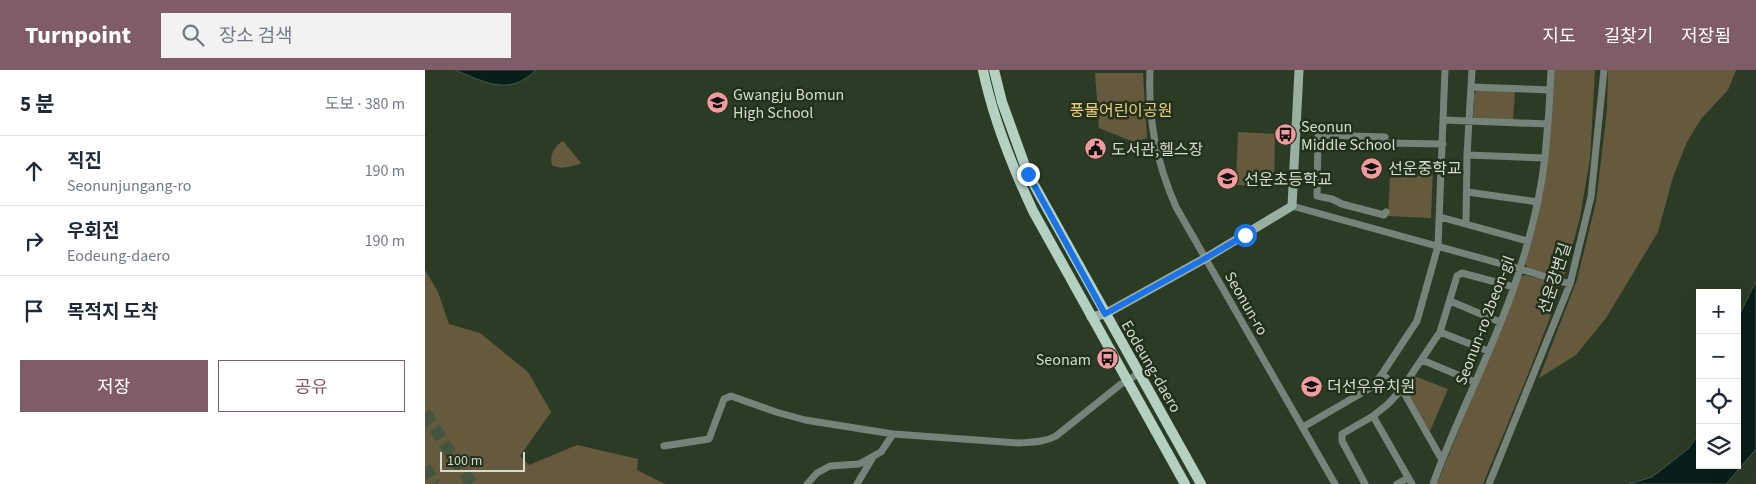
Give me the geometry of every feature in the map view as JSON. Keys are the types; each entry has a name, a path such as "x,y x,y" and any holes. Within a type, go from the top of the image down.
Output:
{"main road":[{"name":"Eodeung-daero","path":"983,70 995,116 1017,177 1033,211 1185,484"},
{"name":"Eodeung-daero","path":"994,70 1002,102 1028,174 1201,484"}],"street":[{"name":"Seonun-ro","path":"1150,70 1151,123 1157,158 1176,207 1335,484"},
{"path":"1293,206 1299,70"},
{"path":"1303,427 1372,387 1417,321 1438,246 1445,70"},
{"path":"1466,224 1467,155 1472,70"},
{"name":"Seonun-ro 2beon-gil","path":"1433,484 1520,269 1538,202 1545,158 1551,70"},
{"name":"선운강변길","path":"1489,484 1570,284 1591,197 1604,70"},
{"path":"1471,87 1550,90"},
{"path":"1443,120 1547,124"},
{"path":"1386,212 1384,215 1342,204 1332,198 1317,196 1318,135 1385,137 1385,143 1443,144"},
{"path":"1467,155 1545,158"},
{"path":"1467,192 1538,202"},
{"path":"1091,317 1105,314 1206,258 1293,206 1570,284"},
{"path":"1440,217 1527,241"},
{"path":"1365,484 1342,441 1342,434 1373,416 1401,390 1440,332 1457,276 1462,273 1514,287"},
{"path":"1450,301 1500,322"},
{"path":"1440,332 1488,351"},
{"path":"1422,360 1475,382"},
{"path":"664,446 709,439 724,399 731,396 805,420 893,434 1019,443 1048,440 1056,436 1126,381 1140,373"},
{"path":"1382,374 1404,392 1442,460"},
{"path":"1373,416 1410,481 1397,484"},
{"path":"807,484 817,473 830,466 859,464 881,452 893,434"},
{"path":"857,484 873,456"}],"green space":[{"path":"1554,70 1595,70 1590,159 1580,217 1565,274 1561,277 1528,268 1525,264 1537,221 1544,182"},
{"path":"1608,70 1736,70 1728,90 1701,119 1687,142 1673,177 1658,232 1606,318 1576,355 1539,378 1577,280 1596,202 1607,110"},
{"name":"풍물어린이공원","path":"1095,73 1143,73 1147,138 1134,142 1099,128"},
{"path":"1476,91 1515,91 1513,120 1473,119 1474,95"},
{"path":"1238,132 1275,134 1274,186 1236,185"},
{"path":"563,141 580,164 562,168 552,165 553,151"},
{"path":"1391,161 1433,164 1431,218 1388,216"},
{"path":"425,270 438,292 449,324 480,333 528,372 551,412 520,456 529,465 577,445 638,459 637,470 665,484 425,484"},
{"path":"1525,275 1557,283 1560,291 1483,484 1437,484 1520,277"},
{"path":"1414,376 1448,389 1430,431 1406,390"}],"water":[{"path":"455,70 536,70 516,83 497,85"},
{"path":"1756,281 1756,449 1741,466 1741,334 1741,312"},
{"path":"1696,438 1696,469 1739,469 1726,484 1629,484 1652,477 1688,449"}],"tunnel":[{"path":"425,413 472,484"},
{"path":"425,467 436,484"}],"place":[{"name":"Gwangju Bomun High School","path":"717,103"},
{"name":"Seonun Middle School","path":"1285,135"},
{"name":"도서관,헬스장","path":"1095,149"},
{"name":"선운중학교","path":"1372,168"},
{"name":"선운초등학교","path":"1228,179"},
{"name":"Seonam","path":"1107,359"},
{"name":"더선우유치원","path":"1311,386"}],"route":[{"path":"1028,174 1105,314 1245,235"}]}
